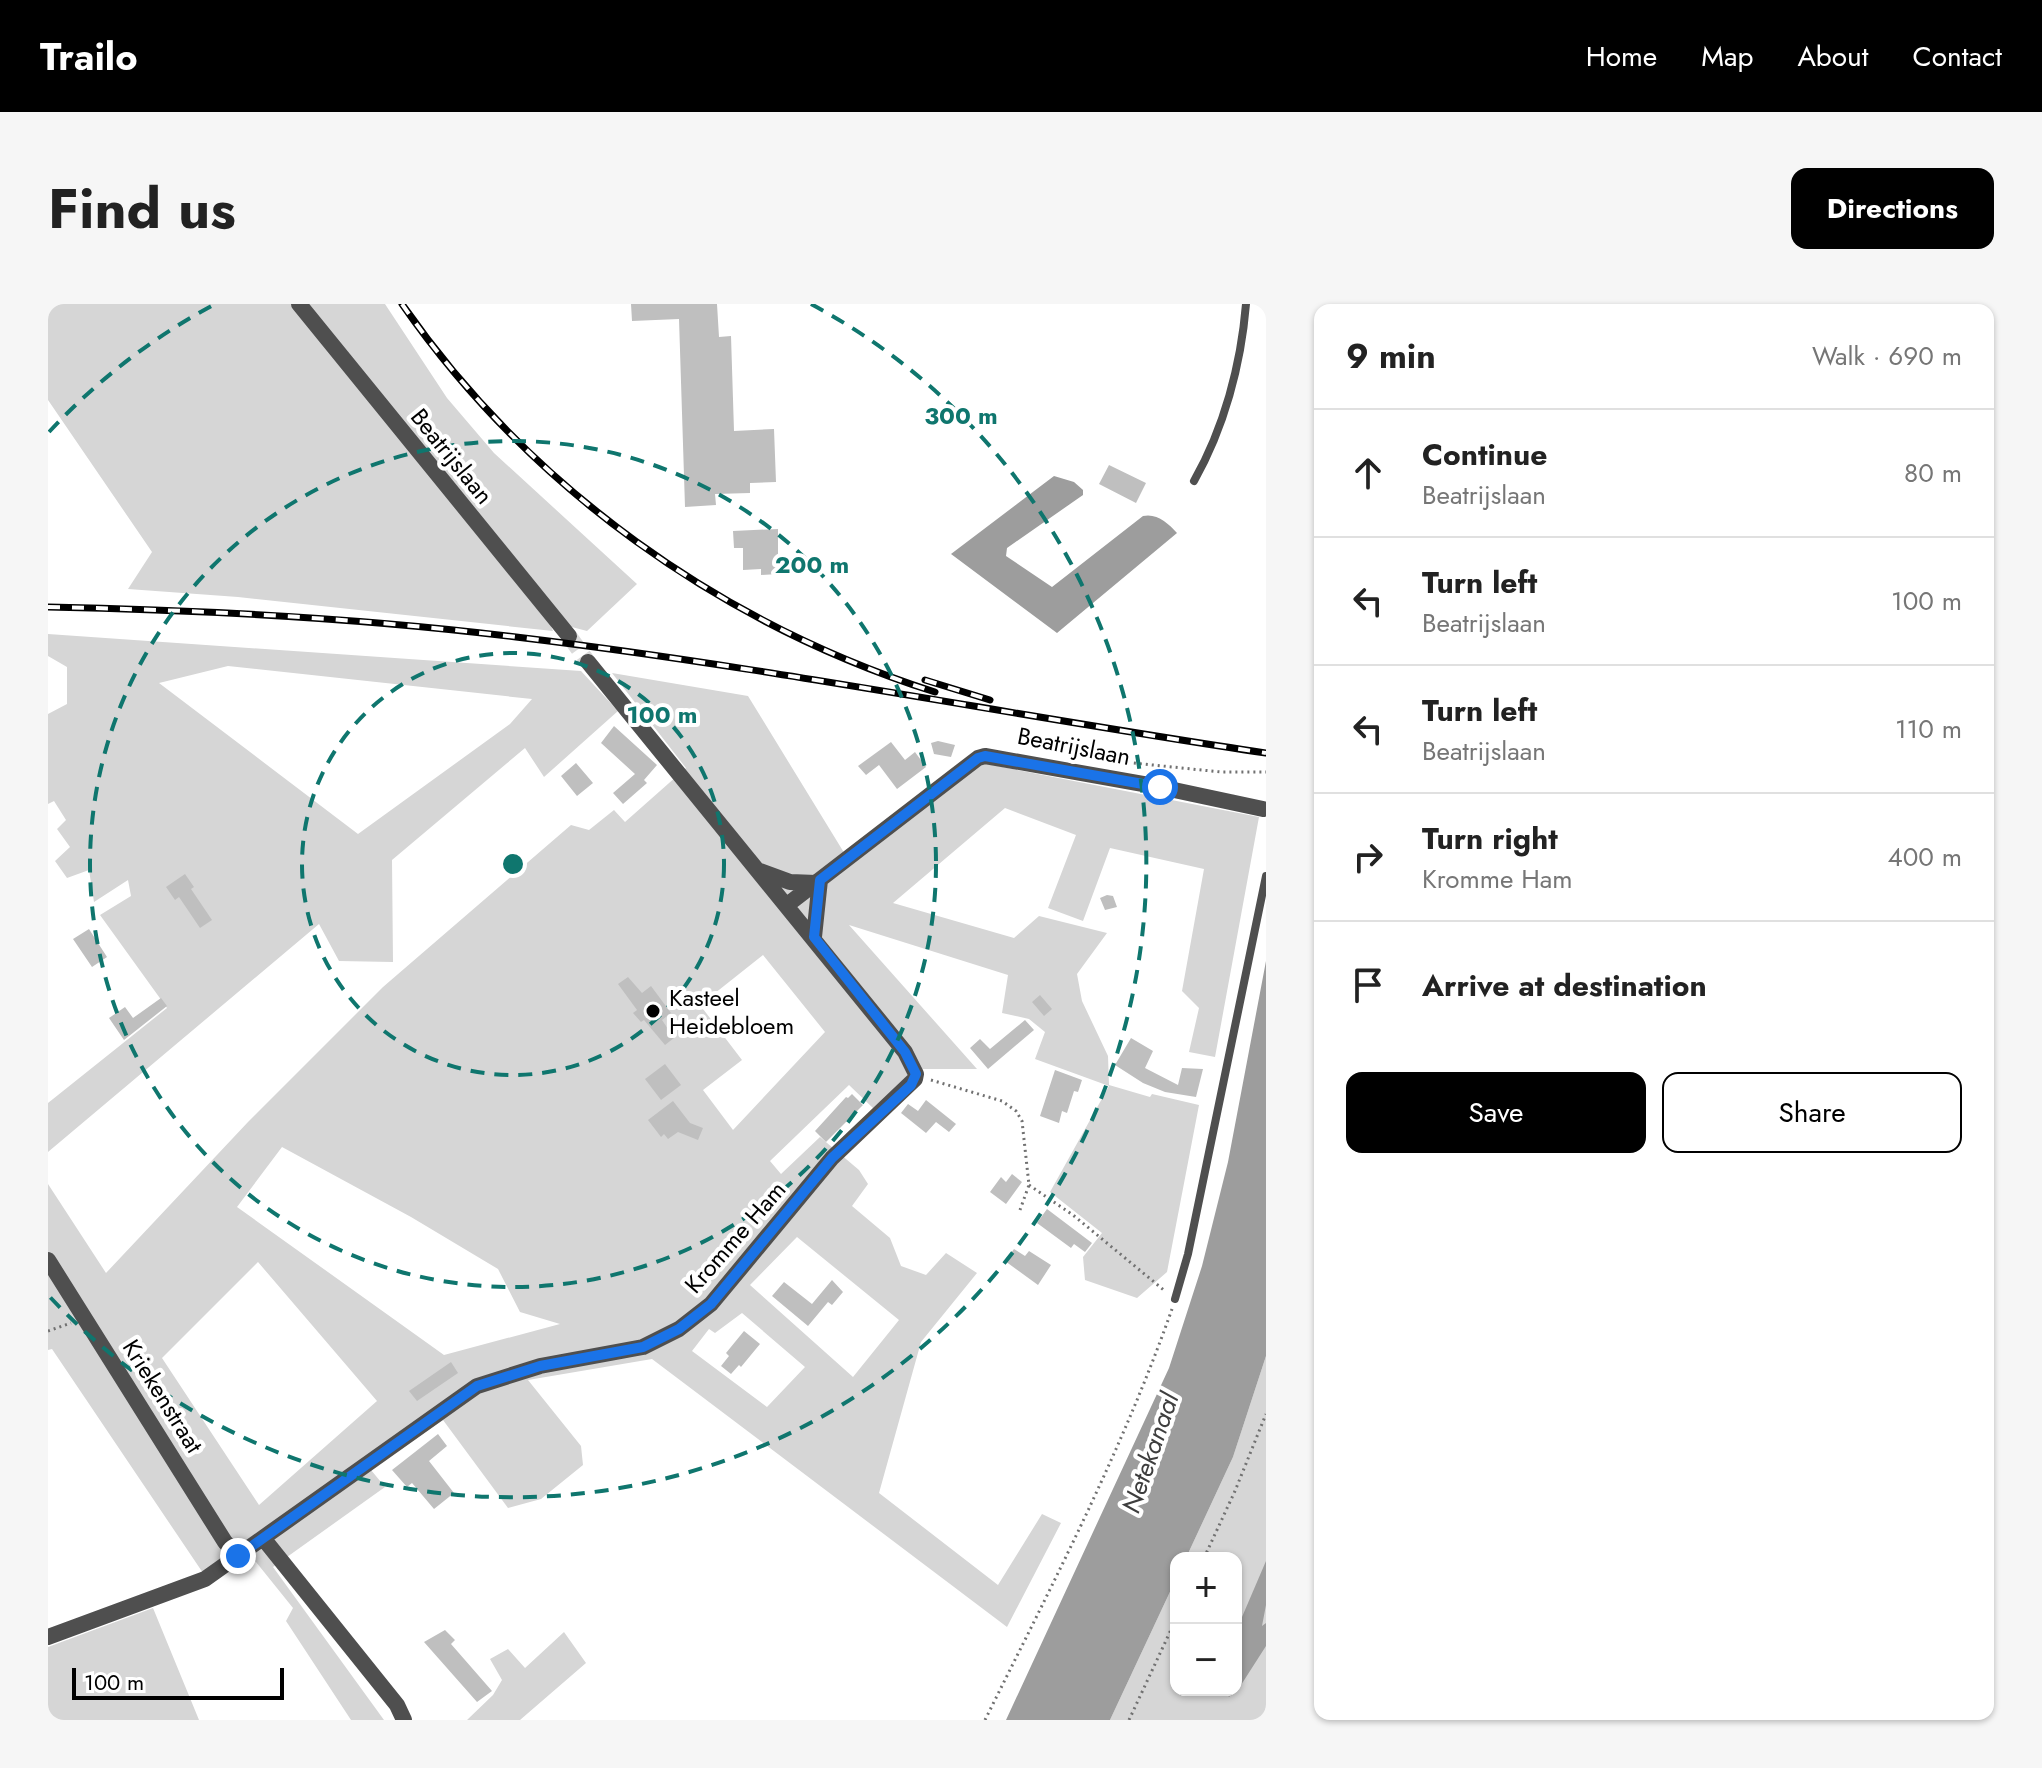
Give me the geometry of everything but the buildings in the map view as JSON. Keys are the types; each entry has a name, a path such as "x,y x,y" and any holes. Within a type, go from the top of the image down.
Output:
{"street":[{"name":"Beatrijslaan","path":"299,304 569,636"},
{"path":"588,662 814,937 905,1052 916,1074"},
{"name":"Beatrijslaan","path":"787,905 978,758 985,756 1160,787 1264,811"},
{"path":"758,871 790,882 818,881 814,937"},
{"name":"Kromme Ham","path":"48,1637 205,1579 477,1386 540,1366 643,1347 693,1320 711,1304 832,1158 906,1091 916,1074"},
{"name":"Kriekenstraat","path":"48,1260 225,1542 238,1556"},
{"path":"263,1538 397,1705 404,1720"}],"lane":[{"path":"1194,481 1207,458 1239,365 1246,304"},
{"path":"1175,1299 1188,1254 1266,876"}],"path":[{"path":"1101,760 1221,772 1266,772"},
{"path":"916,1074 1002,1101 1016,1111 1022,1121 1029,1185 1020,1210"},
{"path":"985,1720 1119,1442 1150,1370 1175,1299 1073,1215 1029,1185"},
{"path":"48,1331 86,1318"},
{"path":"1207,1552 1266,1414"},
{"path":"1129,1720 1174,1624"}],"shaded area":[{"path":"58,304 385,304 447,398 494,453 637,584 587,631 549,621 553,631 238,597 128,589 152,552 48,400 48,310"},
{"path":"48,634 581,671 618,711 544,777 525,748 392,860 393,962 339,961 319,924 48,1152 48,1103 167,1008 100,915 131,896 128,880 94,902 89,870 67,878 55,861 70,847 57,829 66,820 54,801 48,804 48,714 67,704 67,667 48,656","holes":["228,666 532,699 510,724 358,834 159,683"]},
{"path":"612,673 748,696 851,864 982,763 1259,817 1215,1057 1189,1052 1199,1008 1182,991 1204,869 1110,848 1083,921 1048,908 1076,835 1005,808 893,903 1014,938 1039,916 1107,933 1077,974 1082,1001 1108,1056 1109,1085 1150,1097 1152,1094 1199,1105 1167,1272 1137,1298 1085,1280 1083,1257 1102,1233 1050,1192 1109,1086 1035,1059 1045,1032 1029,1019 1002,1013 1008,975 849,925 977,1069 923,1069 874,1109 849,1085 770,1161 781,1174 820,1137 859,1170 868,1184 852,1206 890,1238 901,1266 926,1275 946,1253 977,1273 921,1342 879,1493 998,1585 1042,1514 1061,1523 1007,1627 652,1359 528,1380 581,1446 583,1465 541,1499 508,1508 443,1420 371,1470 385,1487 273,1567 384,1720 351,1720 286,1621 293,1608 244,1547 203,1573 52,1349 48,1350 48,1184 106,1273 248,1122 383,987 571,825 589,830 614,810 625,822 686,768","holes":["763,955 825,1032 733,1130 703,1090 742,1060 700,1005","282,1147 411,1217 498,1269 520,1312 560,1324 444,1355 237,1207","797,1237 899,1320 853,1377 750,1285","258,1262 377,1401 259,1505 162,1358","742,1313 805,1367 767,1407 692,1351 709,1329 715,1333"]},
{"path":"1266,1356 1266,1720 1110,1720 1170,1592 1170,1696 1242,1696 1242,1552 1189,1552 1233,1457"},
{"path":"153,1608 199,1720 48,1720 48,1647"},
{"path":"564,1632 586,1663 520,1720 467,1720 493,1695 502,1680 490,1659 508,1649 525,1668"}],"water":[{"path":"1054,476 1074,482 1083,490 1083,495 1007,548 1006,556 1052,587 1143,516 1158,517 1177,533 1057,633 951,554"},
{"name":"Netekanaal","path":"1266,961 1266,1356 1233,1457 1189,1552 1170,1552 1170,1592 1110,1720 1006,1720 1169,1368 1202,1266 1228,1162"},
{"path":"1266,1561 1266,1605 1262,1626 1266,1623 1266,1646 1242,1683 1242,1617"}],"tunnel":[{"path":"569,636 588,662"}],"railway":[{"path":"402,304 453,371 509,433 570,490 636,542 706,588 779,629 856,663 935,692"},
{"path":"48,607 282,616 516,637 798,677 1266,753"},
{"path":"925,680 990,700"}],"place":[{"name":"Kasteel Heidebloem","path":"653,1011"}],"route":[{"path":"238,1556 477,1386 540,1366 643,1347 693,1320 711,1304 832,1158 911,1085 916,1074 905,1052 814,937 820,880 978,758 985,756 1160,787"}]}
